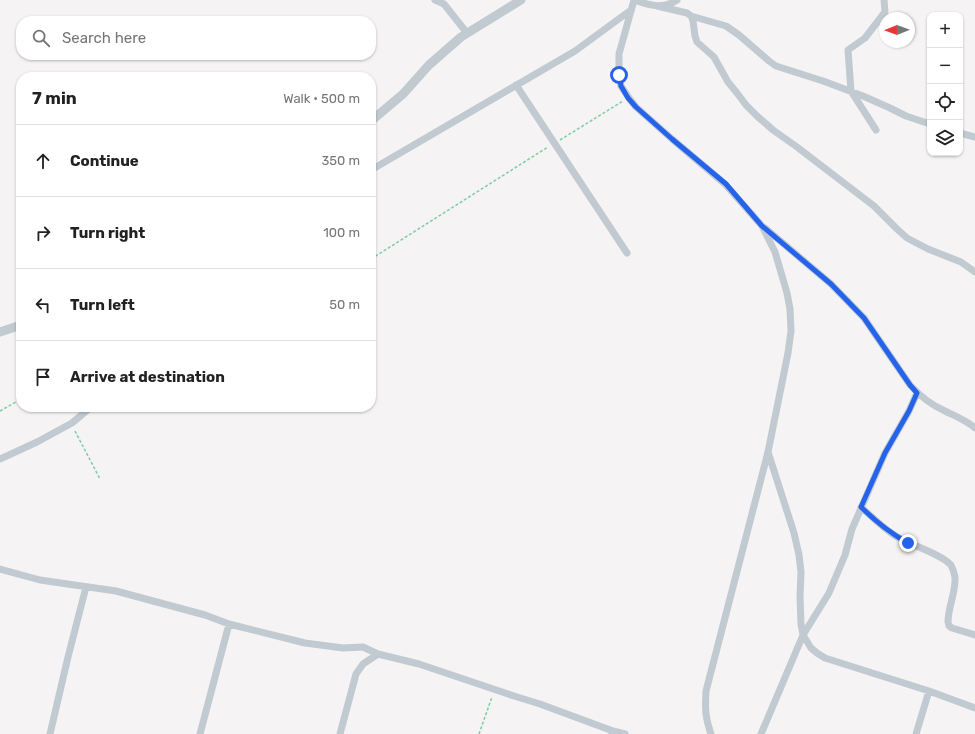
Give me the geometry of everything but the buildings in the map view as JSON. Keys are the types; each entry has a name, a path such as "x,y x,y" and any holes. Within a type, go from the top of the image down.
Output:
{"street":[{"path":"435,0 444,4 467,33"},
{"path":"376,117 402,94 461,36 521,0"},
{"path":"927,123 906,116 851,91 776,66 726,26 691,16 687,13 634,0 620,54 619,66 621,86 628,98 666,134 726,184 762,226 831,284 864,318 917,393 927,402 943,411 959,417 975,428"},
{"path":"657,6 668,4 677,0"},
{"path":"876,130 851,91 848,50 865,38 885,12 884,0"},
{"path":"376,167 575,50 631,10"},
{"path":"691,16 697,42 714,57 732,87 757,116 773,130 874,206 907,238 928,249 961,262 975,272"},
{"path":"516,85 627,253"},
{"path":"963,134 975,137"},
{"path":"711,734 706,722 706,691 768,452 791,331 787,293 782,272 775,252 762,226"},
{"path":"0,332 16,326"},
{"path":"761,734 803,635 829,593 845,555 852,529 885,453 909,411 917,393"},
{"path":"0,459 72,424 85,412"},
{"path":"768,452 794,533 799,555 801,572 801,624 803,635 811,648 825,658 929,691 975,708"},
{"path":"861,507 881,526 895,536 935,555 950,565 954,570 955,584 948,622 949,626 975,635"},
{"path":"0,569 40,580 116,591 205,615 230,624 306,643 343,648 363,647 378,654 419,664 540,704 613,732 625,734"},
{"path":"50,734 86,587"},
{"path":"200,734 230,624"},
{"path":"340,734 356,674 363,664 378,654"},
{"path":"916,734 929,691"}],"path":[{"path":"376,256 628,98"},
{"path":"0,411 16,402"},
{"path":"72,424 100,479"},
{"path":"479,734 494,689"}],"route":[{"path":"619,75 621,86 628,98 636,107 726,184 762,226 831,284 864,318 917,393 909,411 885,453 861,507 881,526 908,543"}]}
